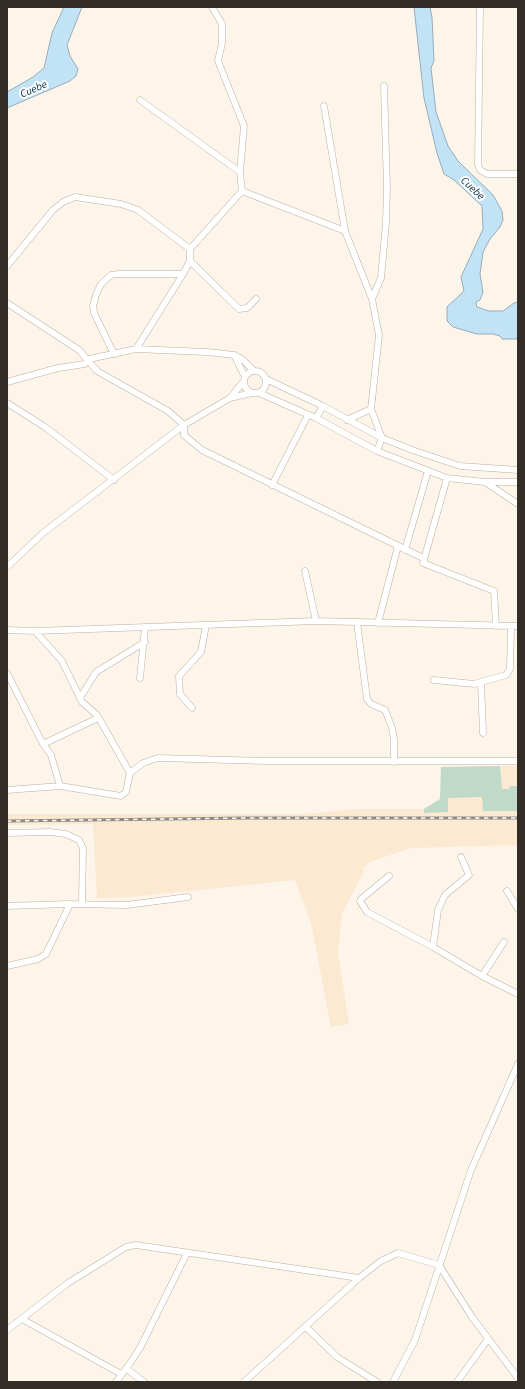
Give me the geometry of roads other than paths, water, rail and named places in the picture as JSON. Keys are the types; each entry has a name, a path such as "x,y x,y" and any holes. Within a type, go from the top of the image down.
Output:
{"street":[{"path":"136,350 190,261 190,249 242,191 240,172 244,126 218,62 222,43 222,24 212,7"},
{"path":"480,7 478,165 480,170 487,174 518,174"},
{"path":"372,299 381,278 386,223 387,172 384,86"},
{"path":"140,100 240,172"},
{"path":"324,106 345,231 372,299 379,335 371,409 382,438 377,451"},
{"path":"242,191 345,231"},
{"path":"7,266 53,210 63,202 75,197 121,204 138,210 190,249"},
{"path":"190,261 239,309 247,308 256,298"},
{"path":"114,354 94,313 96,295 101,284 110,275 183,274"},
{"path":"7,303 79,350 97,371 168,411 184,425 184,435 202,450 423,558"},
{"path":"7,382 58,368 85,364 89,360 136,350 207,352 234,355 242,359 254,371 262,373 266,379 323,406 382,438 415,452 460,466 518,470"},
{"path":"234,355 245,379 246,388 252,393"},
{"path":"230,398 245,379 254,371"},
{"path":"259,393 265,388 266,379"},
{"path":"7,567 43,533 184,425 230,398 252,393 259,393 316,418 377,451 447,478 485,482 518,482"},
{"path":"7,403 45,427 114,480"},
{"path":"316,418 323,406"},
{"path":"347,420 371,409"},
{"path":"272,485 308,415"},
{"path":"458,480 460,466"},
{"path":"406,550 428,471"},
{"path":"447,478 423,558 423,563 494,590 496,626"},
{"path":"485,482 518,504"},
{"path":"378,623 398,546"},
{"path":"305,571 316,621"},
{"path":"7,630 35,631 316,621 518,626"},
{"path":"357,622 367,699 371,704 385,710 392,728 394,739 394,762"},
{"path":"192,708 180,694 179,676 201,652 206,626"},
{"path":"434,680 481,683 509,672 511,626"},
{"path":"140,678 145,642 145,627"},
{"path":"35,631 62,661 80,698 86,706 97,715 130,773"},
{"path":"80,698 96,672 145,642"},
{"path":"7,673 43,744 51,755 60,786"},
{"path":"481,683 483,733"},
{"path":"43,744 98,718"},
{"path":"7,790 60,786 118,796 126,792 130,773 143,763 158,758 394,762 518,761"},
{"path":"7,833 50,832 66,834 79,840 82,848 82,903"},
{"path":"433,947 438,910 445,895 469,875 461,857"},
{"path":"389,876 361,899 364,909 482,976 518,994"},
{"path":"508,891 518,909"},
{"path":"7,906 82,903 127,905 188,897"},
{"path":"7,966 38,959 46,954 70,904"},
{"path":"482,976 504,942"},
{"path":"393,1382 415,1340 472,1170 518,1064"},
{"path":"7,1330 68,1283 126,1247 136,1245 147,1245 187,1253 359,1278"},
{"path":"116,1382 121,1374 127,1369 141,1346 187,1253"},
{"path":"244,1382 359,1278 381,1261 398,1253 439,1265 488,1339 518,1378"},
{"path":"22,1319 121,1374"},
{"path":"306,1327 337,1357 377,1382"},
{"path":"457,1382 488,1339"},
{"path":"127,1369 144,1382"}],"water":[{"name":"Cuebe","path":"64,7 82,7 67,45 70,56 78,69 76,76 70,81 7,108 7,92 33,77 44,68 52,33"},
{"name":"Cuebe","path":"414,7 430,7 432,17 434,61 431,68 436,112 448,146 458,161 493,195 502,211 503,220 500,227 490,239 483,252 480,274 483,292 480,300 476,302 477,307 489,311 503,311 514,303 518,302 518,339 502,339 500,336 493,334 477,334 453,327 447,321 447,307 464,291 461,277 483,229 482,206 454,180 444,174 437,153 424,98"}],"railway":[{"path":"7,821 247,818 518,818"}]}
